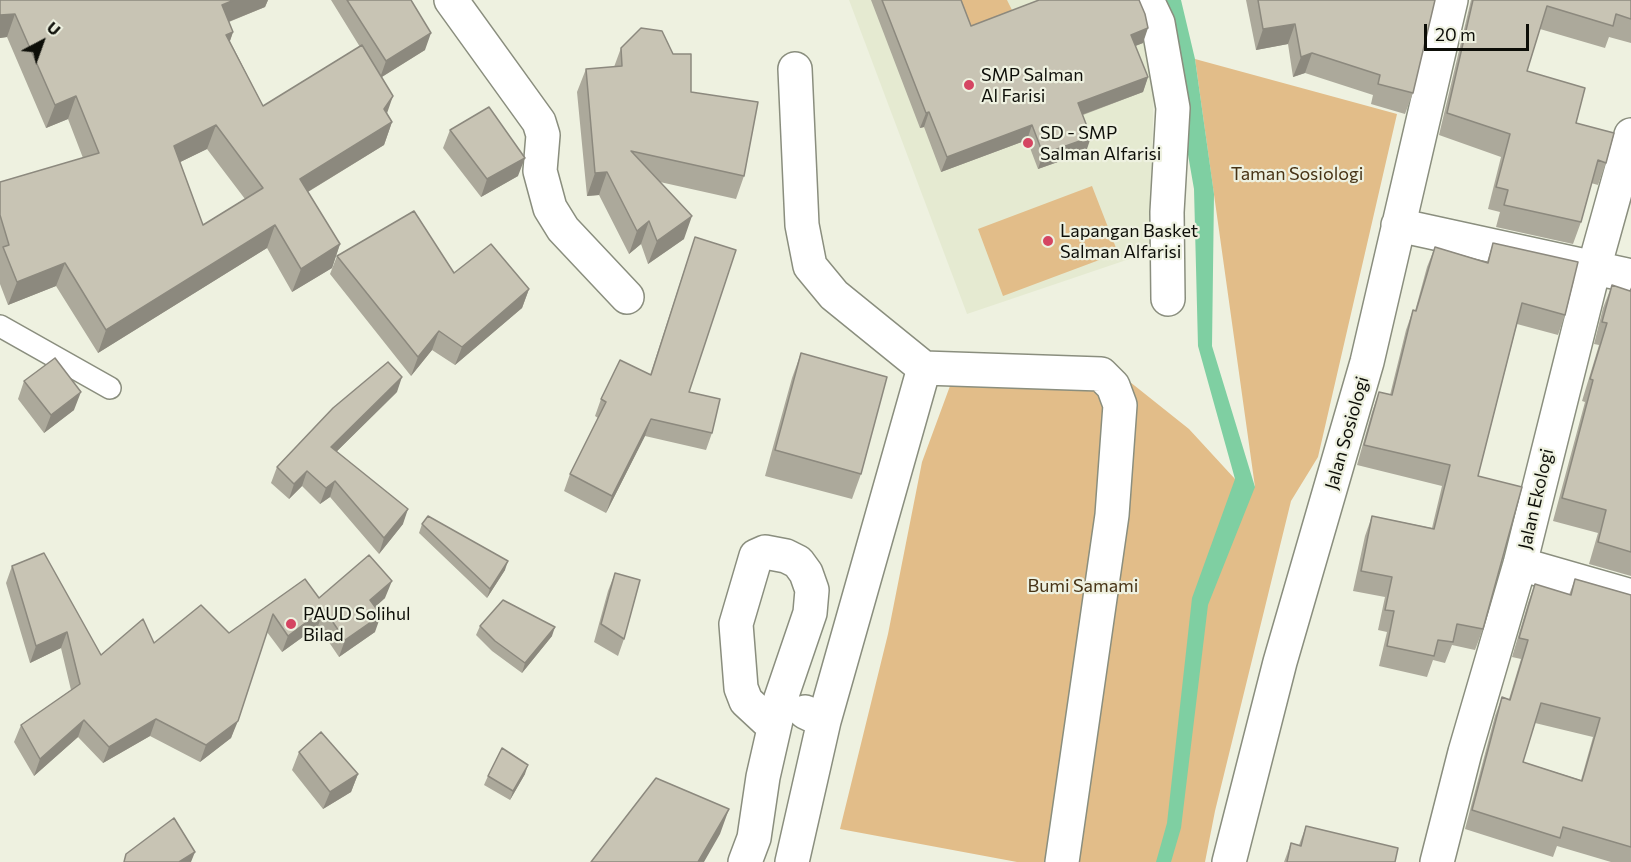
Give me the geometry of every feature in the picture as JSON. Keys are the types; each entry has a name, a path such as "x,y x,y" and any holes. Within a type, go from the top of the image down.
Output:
{"street":[{"path":"451,0 539,122 543,135 540,171 550,208 563,229 627,297"},
{"path":"1147,0 1158,23 1173,108 1167,212 1168,299"},
{"name":"Jalan Sosiologi","path":"1229,862 1280,662 1367,362 1451,0"},
{"path":"795,69 802,225 810,266 834,295 924,368 1101,374 1113,386 1120,405 1112,515 1062,862"},
{"name":"Jalan Ekologi","path":"1437,862 1465,752 1520,564 1594,268 1631,135"},
{"path":"1398,225 1631,276"},
{"path":"792,862 824,721 924,368"},
{"path":"1520,564 1631,596"},
{"path":"745,862 754,838 778,712 824,721"}],"lane":[{"path":"0,326 110,388"}],"shaded area":[{"name":"SD - SMP Salman Alfarisi","path":"849,0 1138,0 1155,34 1150,252 967,314"},
{"path":"1161,0 1181,0 1195,59 1214,194 1212,346 1255,487 1208,605 1181,828 1171,862 1156,862 1167,823 1192,598 1235,479 1198,346 1194,189"}],"green space":[{"path":"949,0 1007,0 1013,12 965,41"},
{"name":"Bumi Samami","path":"1195,59 1397,114 1318,457 1291,501 1215,811 1205,862 1017,862 840,829 888,634 922,462 950,386 979,363 1125,378 1189,429 1235,479 1255,487"},
{"name":"Lapangan Basket Salman Alfarisi","path":"1092,186 1118,253 1003,296 978,229"}],"building":[{"path":"0,0 234,0 222,5 233,32 226,35 263,106 362,45 393,96 384,109 392,122 300,179 340,244 301,269 275,225 106,330 65,263 17,282 3,247 9,245 0,215 0,182 99,153 76,96 55,105 15,14 0,15","holes":["216,125 263,188 203,225 174,146"]},
{"path":"347,0 411,0 431,33 386,61"},
{"name":"SMP Salman Al Farisi","path":"882,0 961,0 971,26 1039,0 1139,0 1148,28 1131,35 1148,77 1078,103 1091,137 1043,154 1032,125 947,157 929,112 926,113"},
{"path":"1258,0 1435,0 1413,93 1378,84 1380,75 1312,53 1301,57 1295,24 1263,29"},
{"path":"1473,0 1631,0 1631,19 1616,14 1613,26 1547,6 1527,71 1585,88 1576,123 1614,133 1606,163 1598,160 1581,222 1504,205 1508,190 1496,187 1510,134 1447,113"},
{"path":"641,28 662,31 673,54 691,54 691,92 758,102 744,176 631,151 692,216 657,241 649,221 637,231 607,172 595,173 586,69 622,66 621,48"},
{"path":"489,107 525,158 487,179 450,130"},
{"path":"414,211 454,273 491,244 529,289 462,347 439,331 418,357 337,256"},
{"path":"695,237 736,250 689,392 720,399 712,433 651,419 612,496 570,474 606,402 601,399 620,360 651,375"},
{"path":"1493,243 1578,262 1565,315 1522,303 1478,476 1522,487 1483,629 1457,624 1453,642 1438,640 1434,656 1387,646 1394,611 1385,610 1392,577 1361,571 1372,516 1434,529 1450,465 1364,445 1379,392 1392,395 1413,310 1416,311 1435,247 1488,263"},
{"path":"1612,285 1630,291 1631,289 1631,552 1598,542 1606,510 1562,498 1593,380 1590,379 1607,323 1602,322"},
{"path":"801,353 887,377 861,474 775,450"},
{"path":"55,358 81,392 51,415 24,381"},
{"path":"388,362 402,377 331,447 408,509 384,538 335,481 326,488 307,471 294,484 277,467 333,408"},
{"path":"428,516 508,561 490,589 422,524"},
{"path":"44,553 101,655 143,619 154,643 201,605 229,633 305,579 319,598 369,555 392,581 370,600 381,615 345,640 324,609 288,636 273,614 238,721 206,745 156,719 109,747 84,720 40,759 21,725 80,684 67,632 36,646 12,566"},
{"path":"615,573 640,580 624,639 601,624"},
{"path":"1575,579 1631,595 1631,847 1563,827 1560,838 1472,810 1502,697 1510,700 1528,640 1519,638 1535,584 1571,595","holes":["1541,703 1600,718 1582,781 1523,762"]},
{"path":"503,600 555,627 525,663 495,641 480,626"},
{"path":"321,732 358,774 330,792 299,752"},
{"path":"502,748 528,765 513,791 488,776"},
{"path":"656,778 729,809 698,862 591,862"},
{"path":"174,818 195,852 179,862 124,862 126,854"},
{"path":"1306,826 1398,848 1395,862 1287,862 1291,843 1301,846"}],"place":[{"name":"SMP Salman Al Farisi","path":"969,85"},
{"name":"SD - SMP Salman Alfarisi","path":"1028,143"},
{"name":"Lapangan Basket Salman Alfarisi","path":"1048,241"},
{"name":"PAUD Solihul Bilad","path":"291,624"}],"park label":[{"name":"Taman Sosiologi","path":"1297,174"}]}
